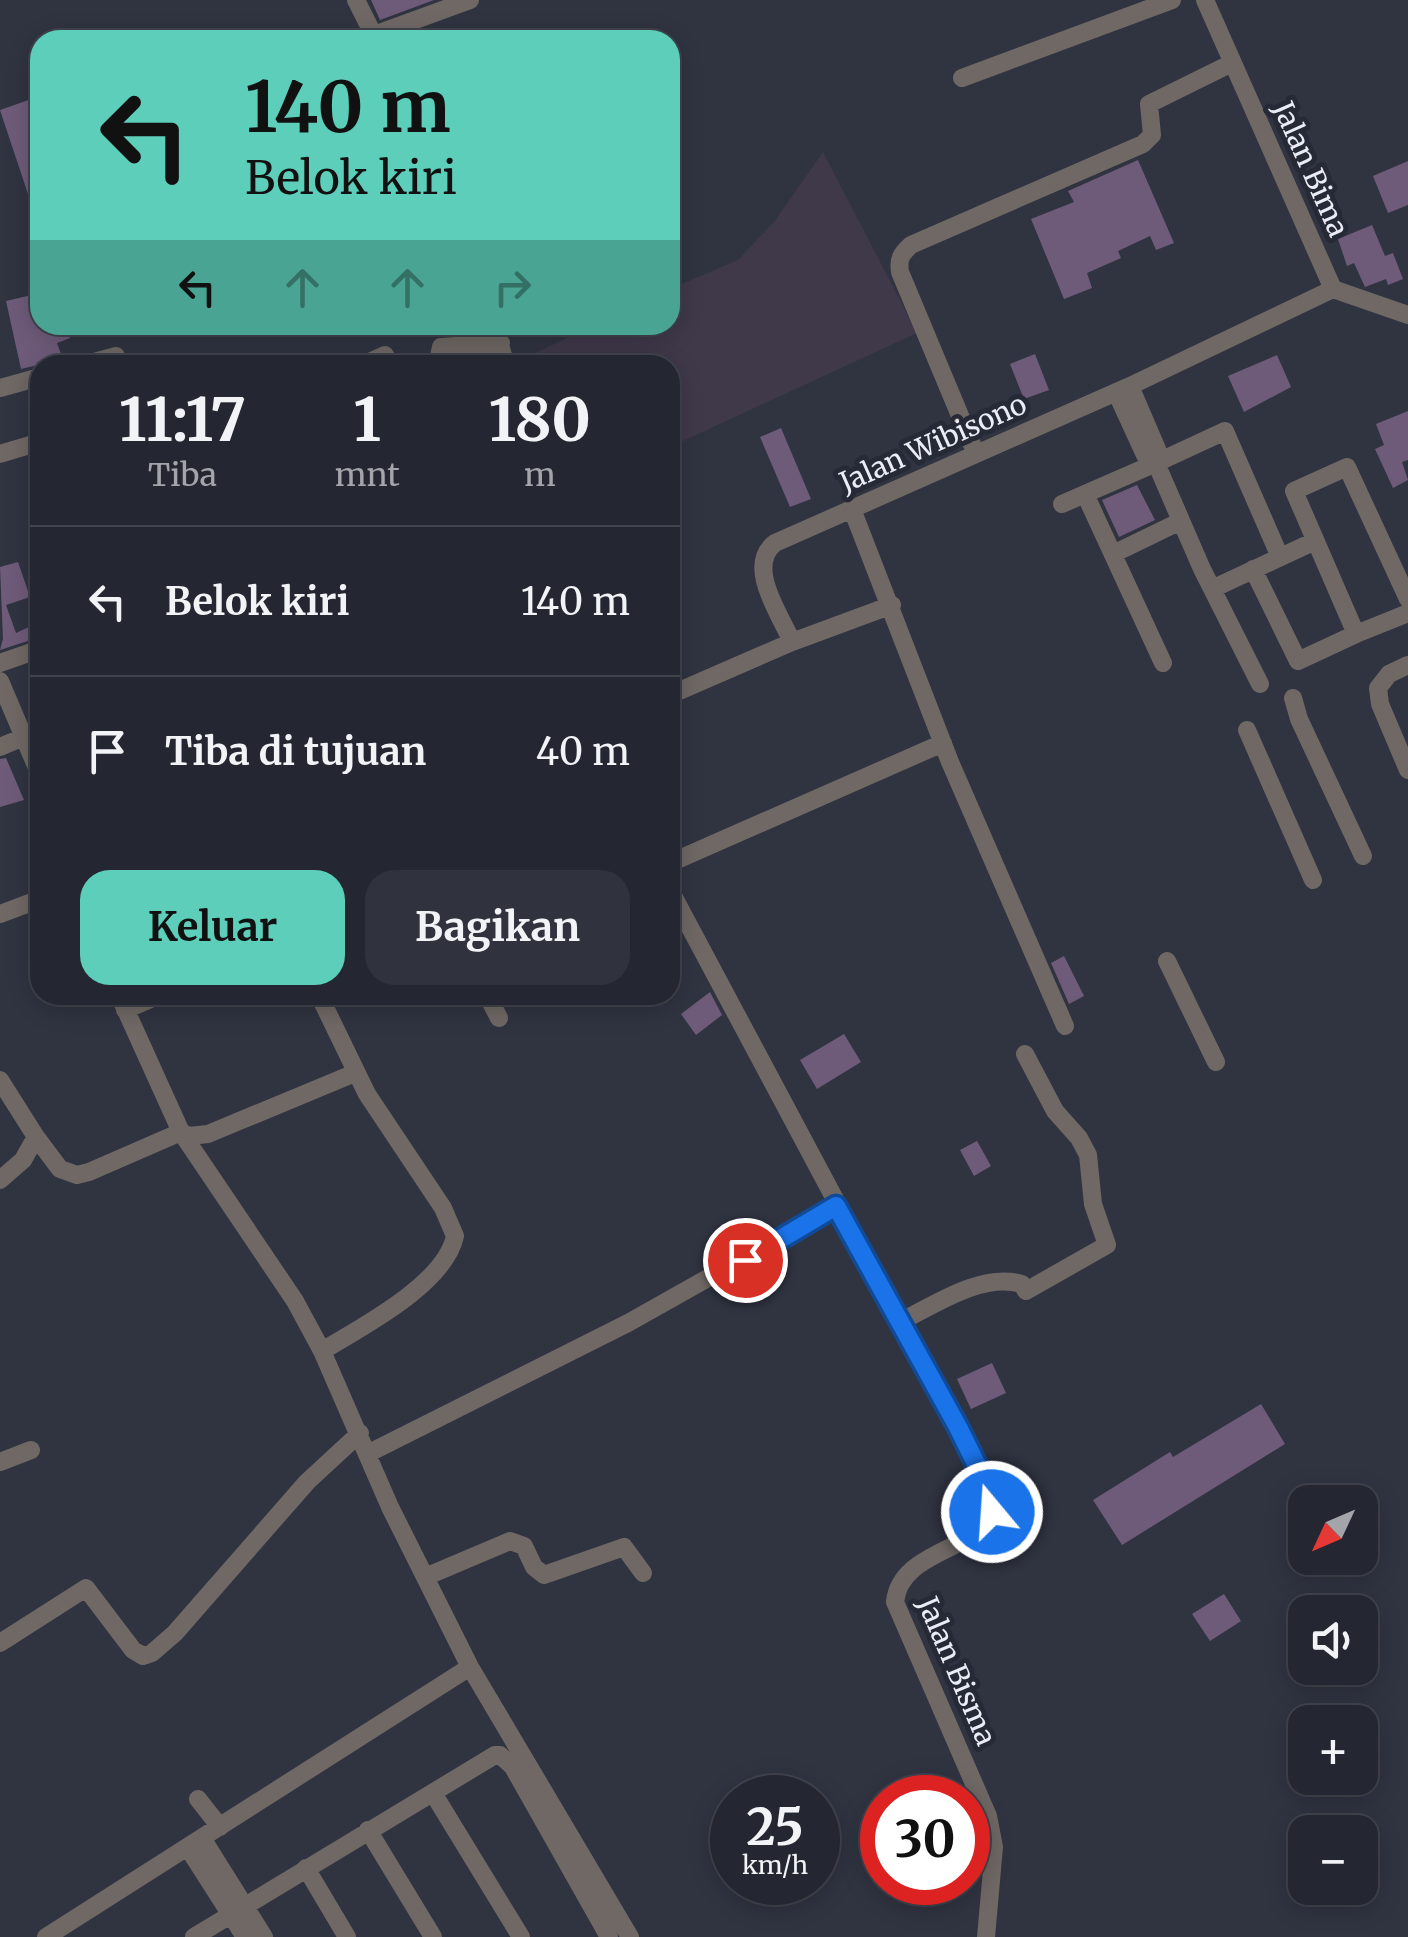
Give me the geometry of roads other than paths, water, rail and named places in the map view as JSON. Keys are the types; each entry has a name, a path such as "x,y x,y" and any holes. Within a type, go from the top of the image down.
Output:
{"street":[{"path":"356,0 371,30"},
{"path":"393,30 470,0"},
{"path":"962,78 1172,0"},
{"name":"Jalan Bima","path":"1205,0 1333,289"},
{"path":"976,454 900,272 898,260 903,251 911,244 1143,144 1152,135 1149,104 1232,63"},
{"path":"1333,289 1408,315"},
{"name":"Jalan Wibisono","path":"792,642 764,578 764,554 784,537 1123,389 1333,289"},
{"path":"498,335 504,355"},
{"path":"439,355 440,347 501,344"},
{"path":"0,388 30,380"},
{"path":"1123,389 1157,450 1156,463 1181,522 1260,684"},
{"path":"1062,504 1225,432 1280,557"},
{"path":"0,454 30,445"},
{"path":"1356,634 1294,490 1347,467 1408,599"},
{"path":"1085,494 1163,663"},
{"path":"852,509 943,743 1065,1026"},
{"path":"1113,554 1181,522"},
{"path":"1212,589 1315,541"},
{"path":"1253,570 1298,661 1408,613"},
{"path":"680,691 792,642 892,605"},
{"path":"0,662 30,652"},
{"path":"1408,665 1389,674 1378,688 1380,704 1408,770"},
{"path":"0,680 30,752"},
{"path":"1293,698 1363,856"},
{"path":"1247,730 1313,880"},
{"path":"0,747 24,738"},
{"path":"680,859 943,743"},
{"path":"0,914 30,903"},
{"name":"Jalan Bisma","path":"680,908 783,1098 836,1206 958,1427 992,1502 992,1512 978,1530 919,1563 902,1578 895,1602 988,1816 994,1847 986,1937"},
{"path":"1167,961 1216,1062"},
{"path":"122,1005 180,1132 257,1243 322,1351 390,1507 470,1666 630,1937"},
{"path":"322,1351 384,1314 435,1271 450,1252 455,1236 443,1208 387,1129 355,1073 324,1005"},
{"path":"492,1005 498,1018"},
{"path":"900,1322 973,1288 1013,1282 1022,1284 1026,1291 1107,1246 1093,1204 1088,1155 1055,1110 1025,1054"},
{"path":"0,1080 60,1169 78,1175 180,1132 189,1136 208,1134 355,1073"},
{"path":"0,1180 31,1150 36,1137"},
{"path":"369,1454 628,1324 836,1206"},
{"path":"0,1643 86,1588 133,1650 143,1656 152,1653 183,1624 308,1482 360,1432"},
{"path":"0,1462 31,1450"},
{"path":"425,1577 510,1541 524,1546 534,1567 544,1575 624,1547 643,1573"},
{"path":"46,1937 470,1666"},
{"path":"194,1937 489,1757 500,1755 609,1937"},
{"path":"434,1792 521,1937"},
{"path":"198,1799 220,1827"},
{"path":"368,1830 433,1937"},
{"path":"195,1843 238,1909 264,1937"},
{"path":"306,1868 347,1937"},
{"path":"238,1909 246,1937"}]}
